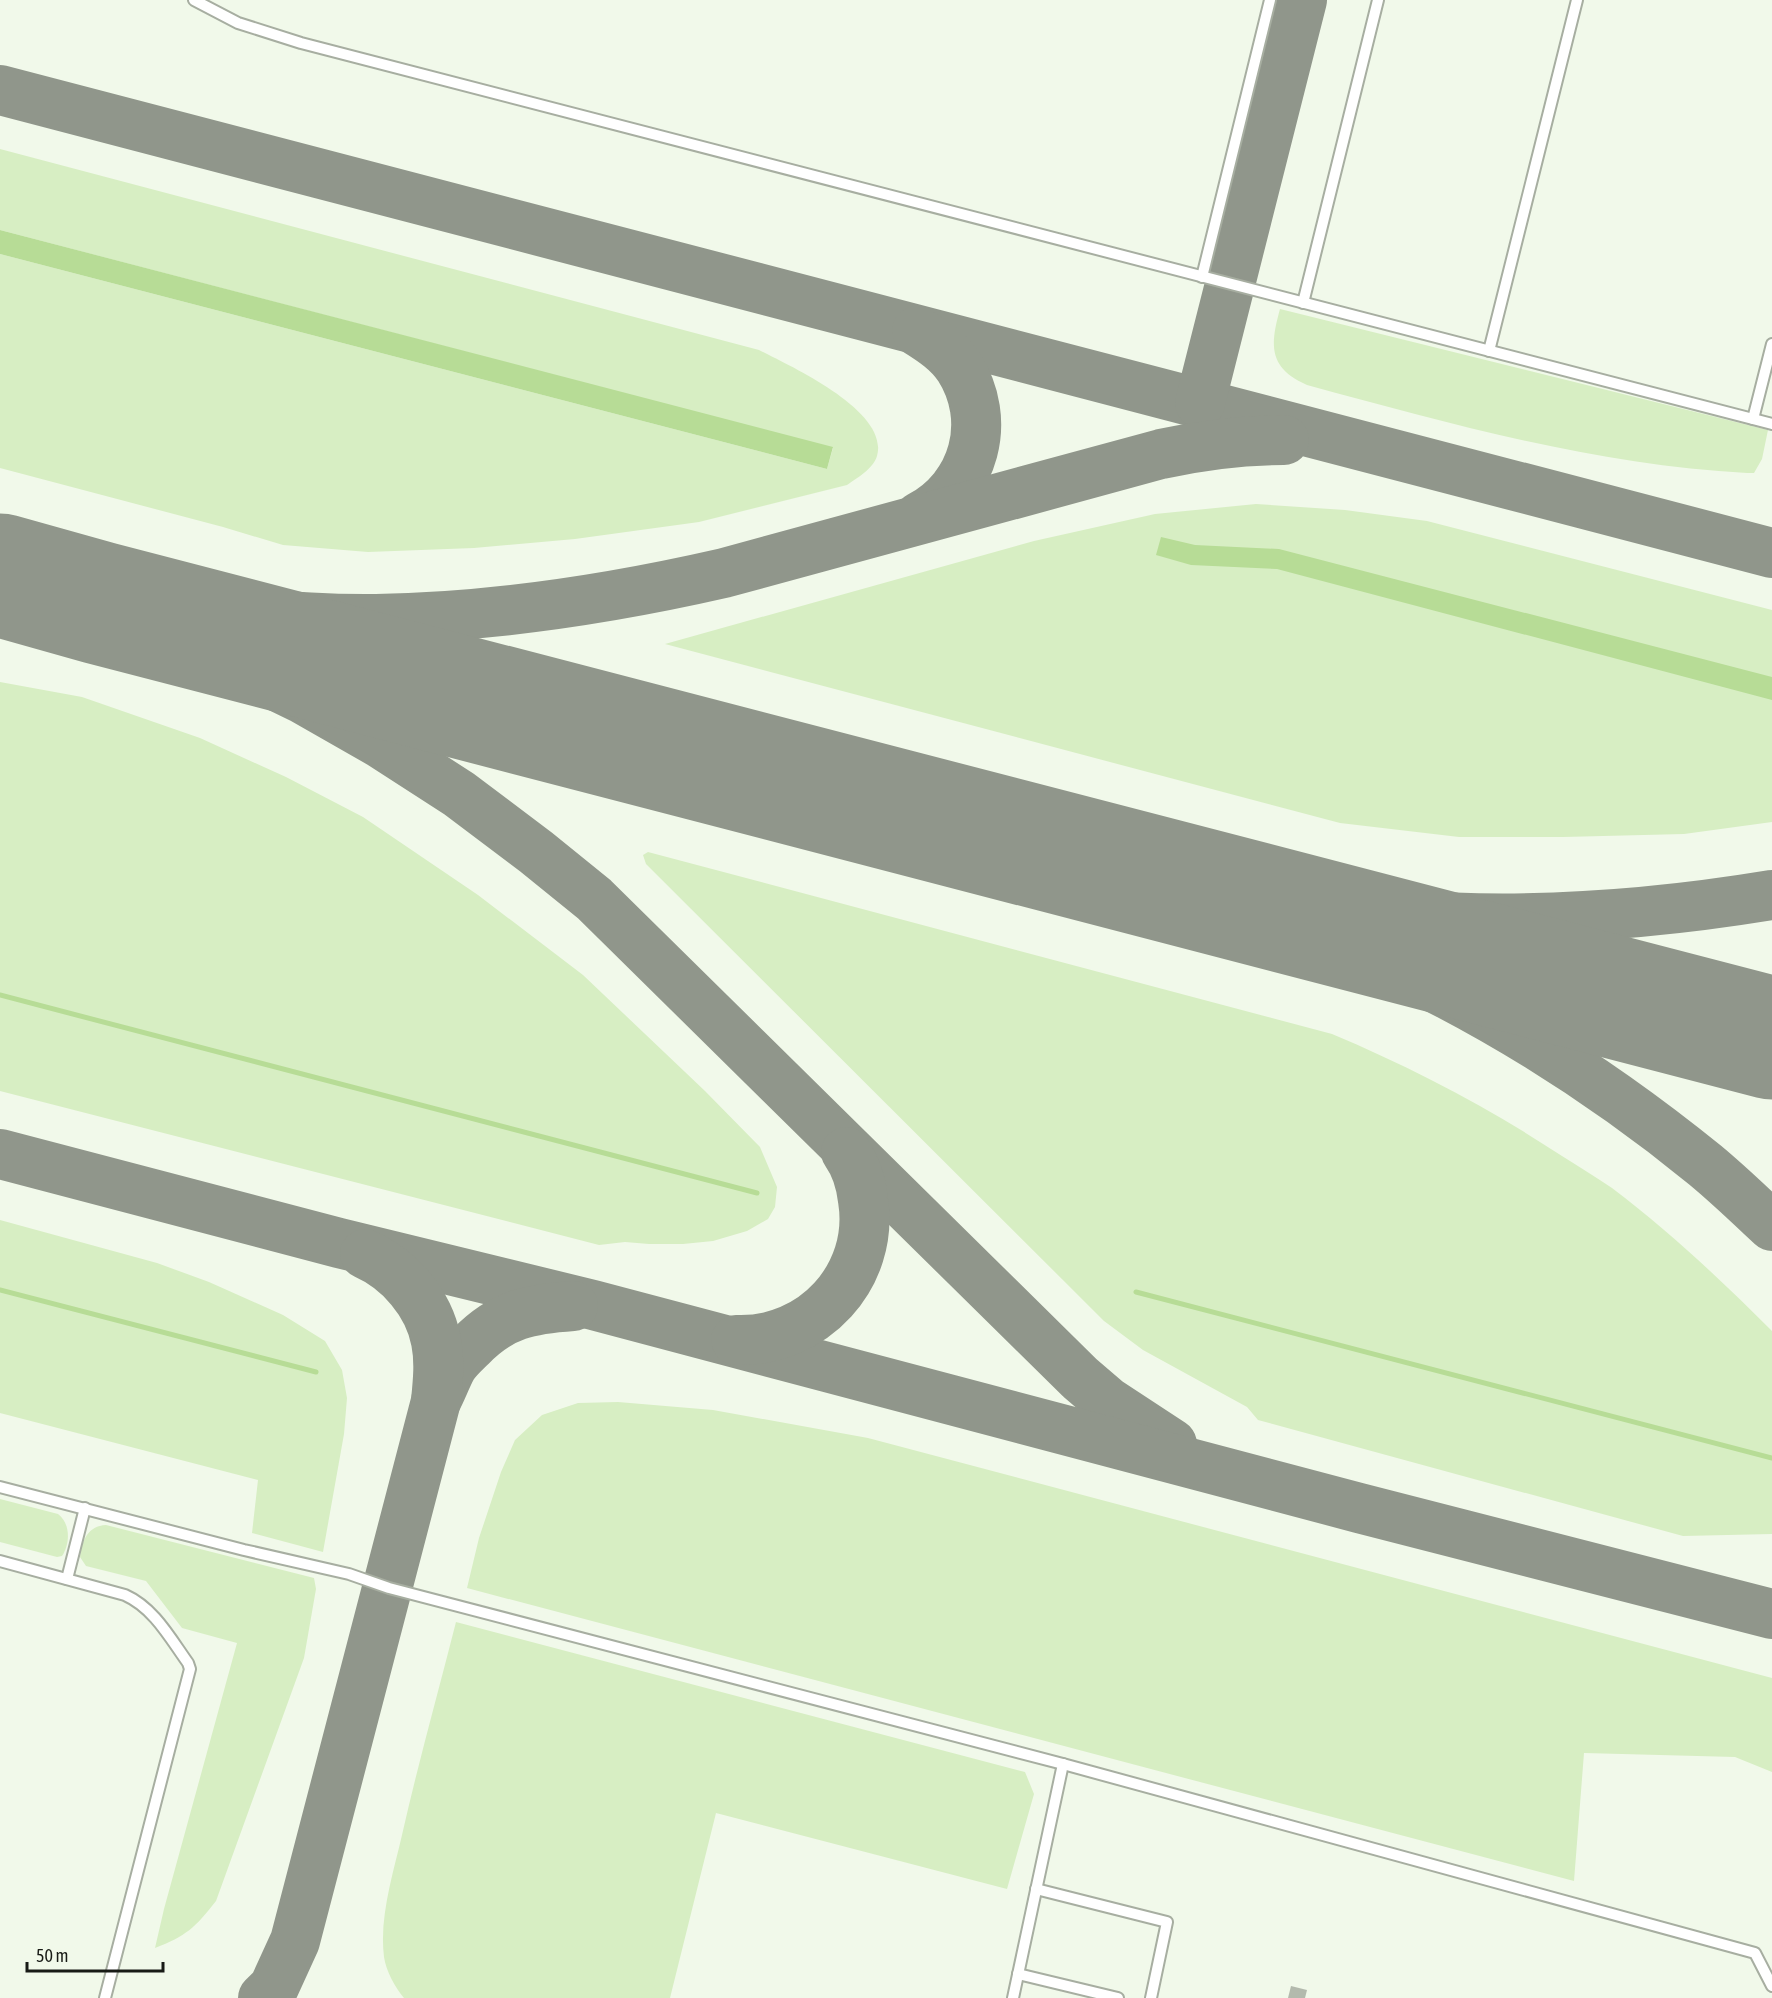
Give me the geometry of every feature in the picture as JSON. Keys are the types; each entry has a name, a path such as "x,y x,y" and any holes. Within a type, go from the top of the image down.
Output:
{"lane":[{"path":"194,0 238,23 301,43 1772,424"},
{"path":"1202,277 1270,0"},
{"path":"1303,303 1378,0"},
{"path":"1489,351 1577,0"},
{"path":"1753,419 1772,344"},
{"path":"0,1487 244,1550 349,1574 389,1588 1064,1764 1755,1953 1772,1986"},
{"path":"67,1578 85,1508"},
{"path":"0,1561 67,1578 138,1601 149,1611 188,1663 190,1669 105,1998"},
{"path":"1013,1998 1064,1764"},
{"path":"1036,1889 1167,1922 1151,1998"},
{"path":"1018,1974 1118,1998"}],"shaded area":[{"path":"0,149 759,350 813,379 854,407 868,423 877,439 877,456 868,469 847,485 699,522 575,539 474,548 368,552 283,545 0,468 0,254 827,469 833,448 0,230"},
{"path":"0,230 833,447 827,469 0,254"},
{"path":"1280,309 1768,430 1762,459 1754,473 1747,473 1691,469 1579,452 1470,428 1307,385 1285,371 1275,354 1275,334"},
{"path":"1256,504 1345,510 1427,521 1772,610 1772,822 1684,834 1563,837 1459,837 1340,823 665,644 1034,541 1155,514"},
{"path":"1161,537 1195,545 1279,549 1772,677 1772,700 1277,569 1191,565 1156,555"},
{"path":"0,682 82,697 200,738 286,777 363,817 478,895 583,975 705,1091 760,1147 777,1187 775,1207 768,1219 747,1231 713,1241 683,1244 625,1242 599,1245 0,1091"},
{"path":"648,852 1332,1034 1421,1075 1507,1121 1606,1184 1633,1205 1695,1257 1772,1331 1772,1534 1683,1536 1258,1420 1247,1407 1143,1350 1104,1321 646,864 643,855"},
{"path":"0,1220 157,1263 209,1282 283,1315 325,1341 342,1370 347,1398 344,1434 323,1552 252,1533 258,1480 0,1413"},
{"path":"618,1402 713,1410 868,1438 1772,1678 1772,1772 1735,1757 1584,1753 1574,1881 467,1588 479,1538 501,1472 515,1440 542,1415 578,1403"},
{"path":"0,1499 58,1514 65,1523 68,1534 67,1546 62,1556 57,1557 0,1542"},
{"path":"106,1525 314,1578 316,1589 304,1658 216,1901 189,1930 155,1948 237,1643 182,1628 146,1581 86,1566 80,1557 84,1540 90,1531"},
{"path":"456,1622 1025,1772 1034,1794 1007,1889 716,1813 670,1998 404,1998 391,1979 385,1962 383,1927 385,1911"}],"building":[{"path":"1291,1986 1307,1990 1305,1998 1288,1998"}],"waterway":[{"path":"0,995 757,1193"},
{"path":"0,1290 316,1372"},
{"path":"1136,1292 1772,1458"}],"taxiway":[{"path":"1200,403 1302,0"},
{"path":"0,90 1772,553"},
{"path":"917,331 945,351 959,367 969,387 975,409 976,430 973,451 954,489 919,517"},
{"path":"118,596 246,613 343,619 420,618 552,605 638,591 724,573 1161,454 1222,444 1284,440"},
{"path":"0,592 99,608 241,669 303,699 380,743 459,794 594,899 1080,1378 1108,1402 1172,1444"},
{"path":"1168,881 1346,946 1416,978 1503,1025 1586,1077 1666,1134 1714,1172 1772,1226"},
{"path":"1280,900 1391,914 1453,918 1545,918 1681,908 1772,895"},
{"path":"736,1340 764,1338 790,1330 813,1317 833,1300 848,1278 859,1254 864,1228 861,1187 846,1152"},
{"path":"0,1154 339,1243 593,1305 1359,1508 1772,1614"},
{"path":"263,1998 274,1987 295,1941 436,1401 437,1348 427,1313 401,1278 378,1260 365,1254"},
{"path":"436,1401 456,1361 494,1327 518,1315 543,1309 573,1306"}],"runway":[{"path":"0,575 100,603 1772,1038"}]}
